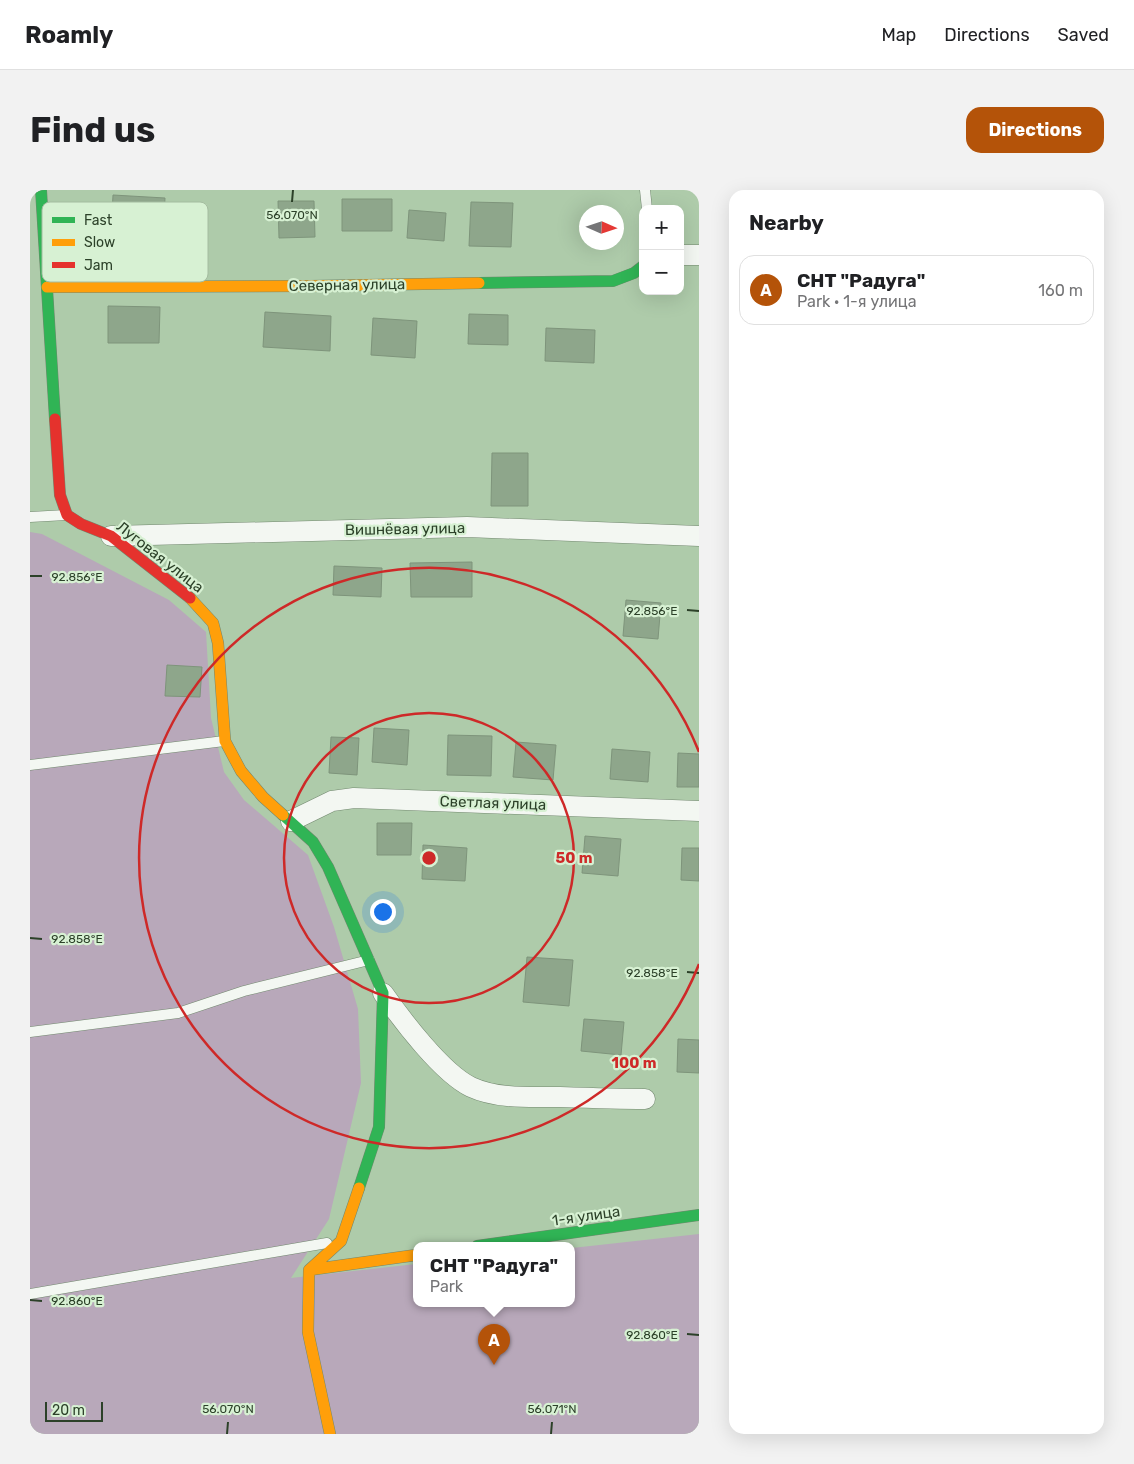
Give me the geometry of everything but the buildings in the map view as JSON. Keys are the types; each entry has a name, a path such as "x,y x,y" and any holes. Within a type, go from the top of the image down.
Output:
{"street":[{"path":"41,190 42,206"},
{"path":"684,254 699,255"},
{"name":"Северная улица","path":"47,287 310,286 613,281 639,269"},
{"path":"47,282 60,495 67,515"},
{"name":"Луговая улица","path":"67,515 82,524 111,536 184,592 213,623 218,643 225,741 241,771 263,797 314,842 328,867 383,993"},
{"name":"Вишнёвая улица","path":"111,536 467,527 699,536"},
{"name":"Светлая улица","path":"291,821 332,802 354,798 699,811"},
{"path":"383,993 399,1016 448,1072 471,1086 490,1093 517,1096 645,1099"},
{"path":"330,1434 308,1332 309,1270 341,1241 379,1127 383,993"},
{"name":"1-я улица","path":"506,1242 699,1215"},
{"path":"309,1270 413,1255"}],"lane":[{"path":"645,190 647,205"},
{"path":"30,517 67,515"},
{"path":"30,764 225,741"},
{"path":"30,1032 178,1013 244,991 370,960"},
{"path":"30,1294 341,1241"}],"shaded area":[{"path":"30,532 42,534 169,600 206,632 211,718 224,772 244,800 308,855 334,927 358,1009 361,1083 329,1219 291,1278 413,1264 413,1307 575,1307 575,1248 699,1234 699,1434 30,1434"}],"traffic: fast":[{"path":"41,190 42,206"},
{"path":"479,283 613,281 639,269"},
{"path":"47,282 55,419"},
{"path":"283,815 313,842 328,867 383,993 379,1127 359,1188"},
{"path":"506,1242 699,1215"}],"traffic: slow":[{"path":"47,287 479,283"},
{"path":"190,598 213,623 218,643 225,741 241,771 263,797 283,815"},
{"path":"330,1434 308,1332 309,1270 341,1241 359,1188"},
{"path":"309,1270 413,1255"}],"traffic: jam":[{"path":"55,419 60,495 67,515 81,524 111,536 190,598"}],"place":[{"name":"СНТ \"Радуга\"","path":"494,1365"}]}
